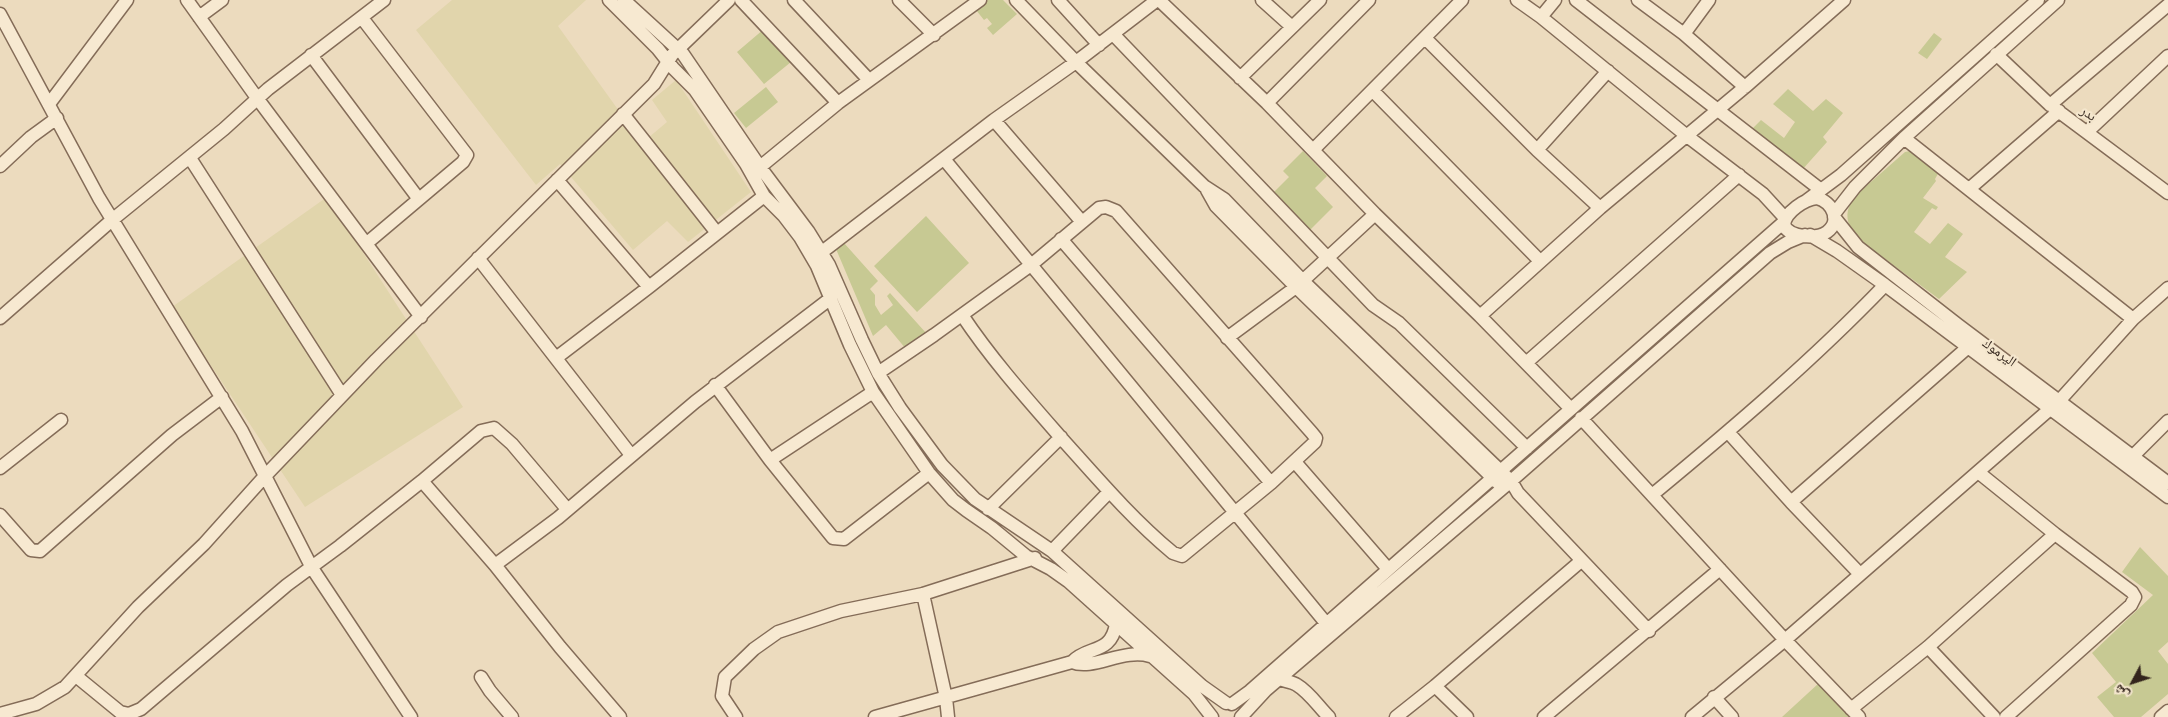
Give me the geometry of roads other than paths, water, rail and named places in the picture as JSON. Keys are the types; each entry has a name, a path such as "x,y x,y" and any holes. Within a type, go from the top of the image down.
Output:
{"street":[{"path":"49,104 127,0"},
{"path":"187,0 257,98 421,317"},
{"path":"199,17 222,0"},
{"path":"0,318 112,220 236,119 257,98 384,0"},
{"path":"609,0 658,49 676,72 701,98 746,164 764,196 784,216 806,246 818,266 854,353 873,392 928,473 953,500 1016,548 1060,575 1201,701 1212,717 1217,707 1229,704 1274,676 1507,484 1770,253 1788,242 1807,235"},
{"path":"624,0 682,55 822,252 878,373 900,408 942,466 963,489 988,509 1052,551 1202,686 1236,707 1241,717 1274,676"},
{"path":"654,84 676,72 682,55 729,0"},
{"path":"741,0 838,103"},
{"path":"794,0 869,80"},
{"path":"898,0 934,35"},
{"path":"760,167 838,103 980,0"},
{"path":"1016,0 1076,62 1204,186 1224,198 1299,284 1496,475 1518,492 1649,631"},
{"path":"1058,0 1099,45"},
{"path":"822,252 994,120 1076,62 1158,0 1267,103 1375,214 1480,316 1571,409"},
{"path":"1262,0 1292,27"},
{"path":"1240,78 1320,0"},
{"path":"1267,103 1369,0"},
{"path":"1312,150 1462,0"},
{"path":"1517,0 1541,17 1774,204 1785,220 1785,229 1790,234 1807,235 1826,233 1833,225 1834,215 1850,192 1904,138 2058,0"},
{"path":"1541,17 1555,0"},
{"path":"1576,0 1821,190"},
{"path":"1638,0 1684,34 1745,87"},
{"path":"1684,34 1709,0"},
{"path":"1480,316 1600,208 1719,110 1844,0"},
{"path":"1330,628 1388,569 1801,204 1841,175 2038,0"},
{"path":"1969,189 2054,108 2168,5"},
{"path":"0,14 112,220 242,431 312,568 411,717"},
{"path":"362,18 467,155 463,162 366,243"},
{"path":"1113,34 1373,305 1399,323 1527,448"},
{"path":"1425,38 1537,150 1600,208"},
{"name":"بدر","path":"1996,54 2054,108 2088,131 2168,193"},
{"path":"311,55 418,198"},
{"path":"0,714 46,700 65,687 138,607 204,544 342,395 654,84 668,61 682,55"},
{"path":"2088,131 2165,63"},
{"path":"1537,150 1608,71"},
{"path":"1373,91 1540,261"},
{"path":"623,114 717,233"},
{"path":"0,166 31,137 56,118"},
{"path":"994,120 1082,222"},
{"path":"1904,138 2133,319"},
{"path":"190,158 342,395"},
{"path":"944,159 1330,628"},
{"path":"1526,363 1739,175"},
{"path":"557,180 649,287"},
{"path":"556,358 764,196 776,197 775,188"},
{"path":"1774,204 1789,208 1811,199 1823,200 1832,208 1844,232 1858,247 2132,463 2168,498"},
{"path":"878,373 1031,265 1101,207 1116,211 1316,438 1315,442 1271,483 1182,556 1173,553 1109,492 1060,437 981,344 962,315"},
{"path":"1227,338 1299,284 1375,214"},
{"name":"اليرموك","path":"1807,235 1837,251 1967,348 2055,404"},
{"path":"1061,239 1271,483"},
{"path":"478,258 631,455"},
{"path":"1652,495 1728,432 1847,325 1885,285"},
{"path":"1692,717 1784,640 2055,404 2133,319 2168,288"},
{"path":"495,565 567,509 715,385 831,298"},
{"path":"1791,502 1967,348"},
{"path":"715,385 770,460 831,536 837,540 847,537 928,473"},
{"path":"770,460 873,392"},
{"path":"0,515 5,531 31,550 40,550 172,435 222,397"},
{"path":"1581,418 1784,640 1855,713 2055,534"},
{"path":"0,468 61,420"},
{"path":"2132,463 2168,421"},
{"path":"76,676 114,713 129,714 147,705 287,585 312,568 422,481 481,431 494,428 512,444 567,509"},
{"path":"1728,432 1791,502 1860,573"},
{"path":"2132,463 2168,432"},
{"path":"988,509 1060,437"},
{"path":"1295,462 1388,569"},
{"path":"2132,463 2168,483"},
{"path":"1978,472 2055,534 2132,592 2135,597 2131,605 2006,717"},
{"path":"422,481 495,565 560,647 620,717"},
{"path":"1052,551 1109,492"},
{"path":"995,570 1006,561 1023,541 1037,540"},
{"path":"736,717 722,696 725,677 754,649 778,632 841,611 923,594 1032,559 1040,553 1037,540"},
{"path":"1396,717 1581,561"},
{"path":"1544,717 1649,631 1720,569"},
{"path":"923,594 946,698 948,717"},
{"path":"875,717 1072,662 1080,656 1104,646 1113,636 1116,624"},
{"path":"1928,647 1994,717"},
{"path":"1072,662 1082,664 1134,653 1151,656"},
{"path":"1293,660 1296,677 1302,688 1329,717"},
{"path":"1274,676 1302,688"},
{"path":"481,677 512,717"},
{"path":"1435,686 1467,717"},
{"path":"1714,697 1732,717"},
{"path":"2161,717 2168,711"}]}
